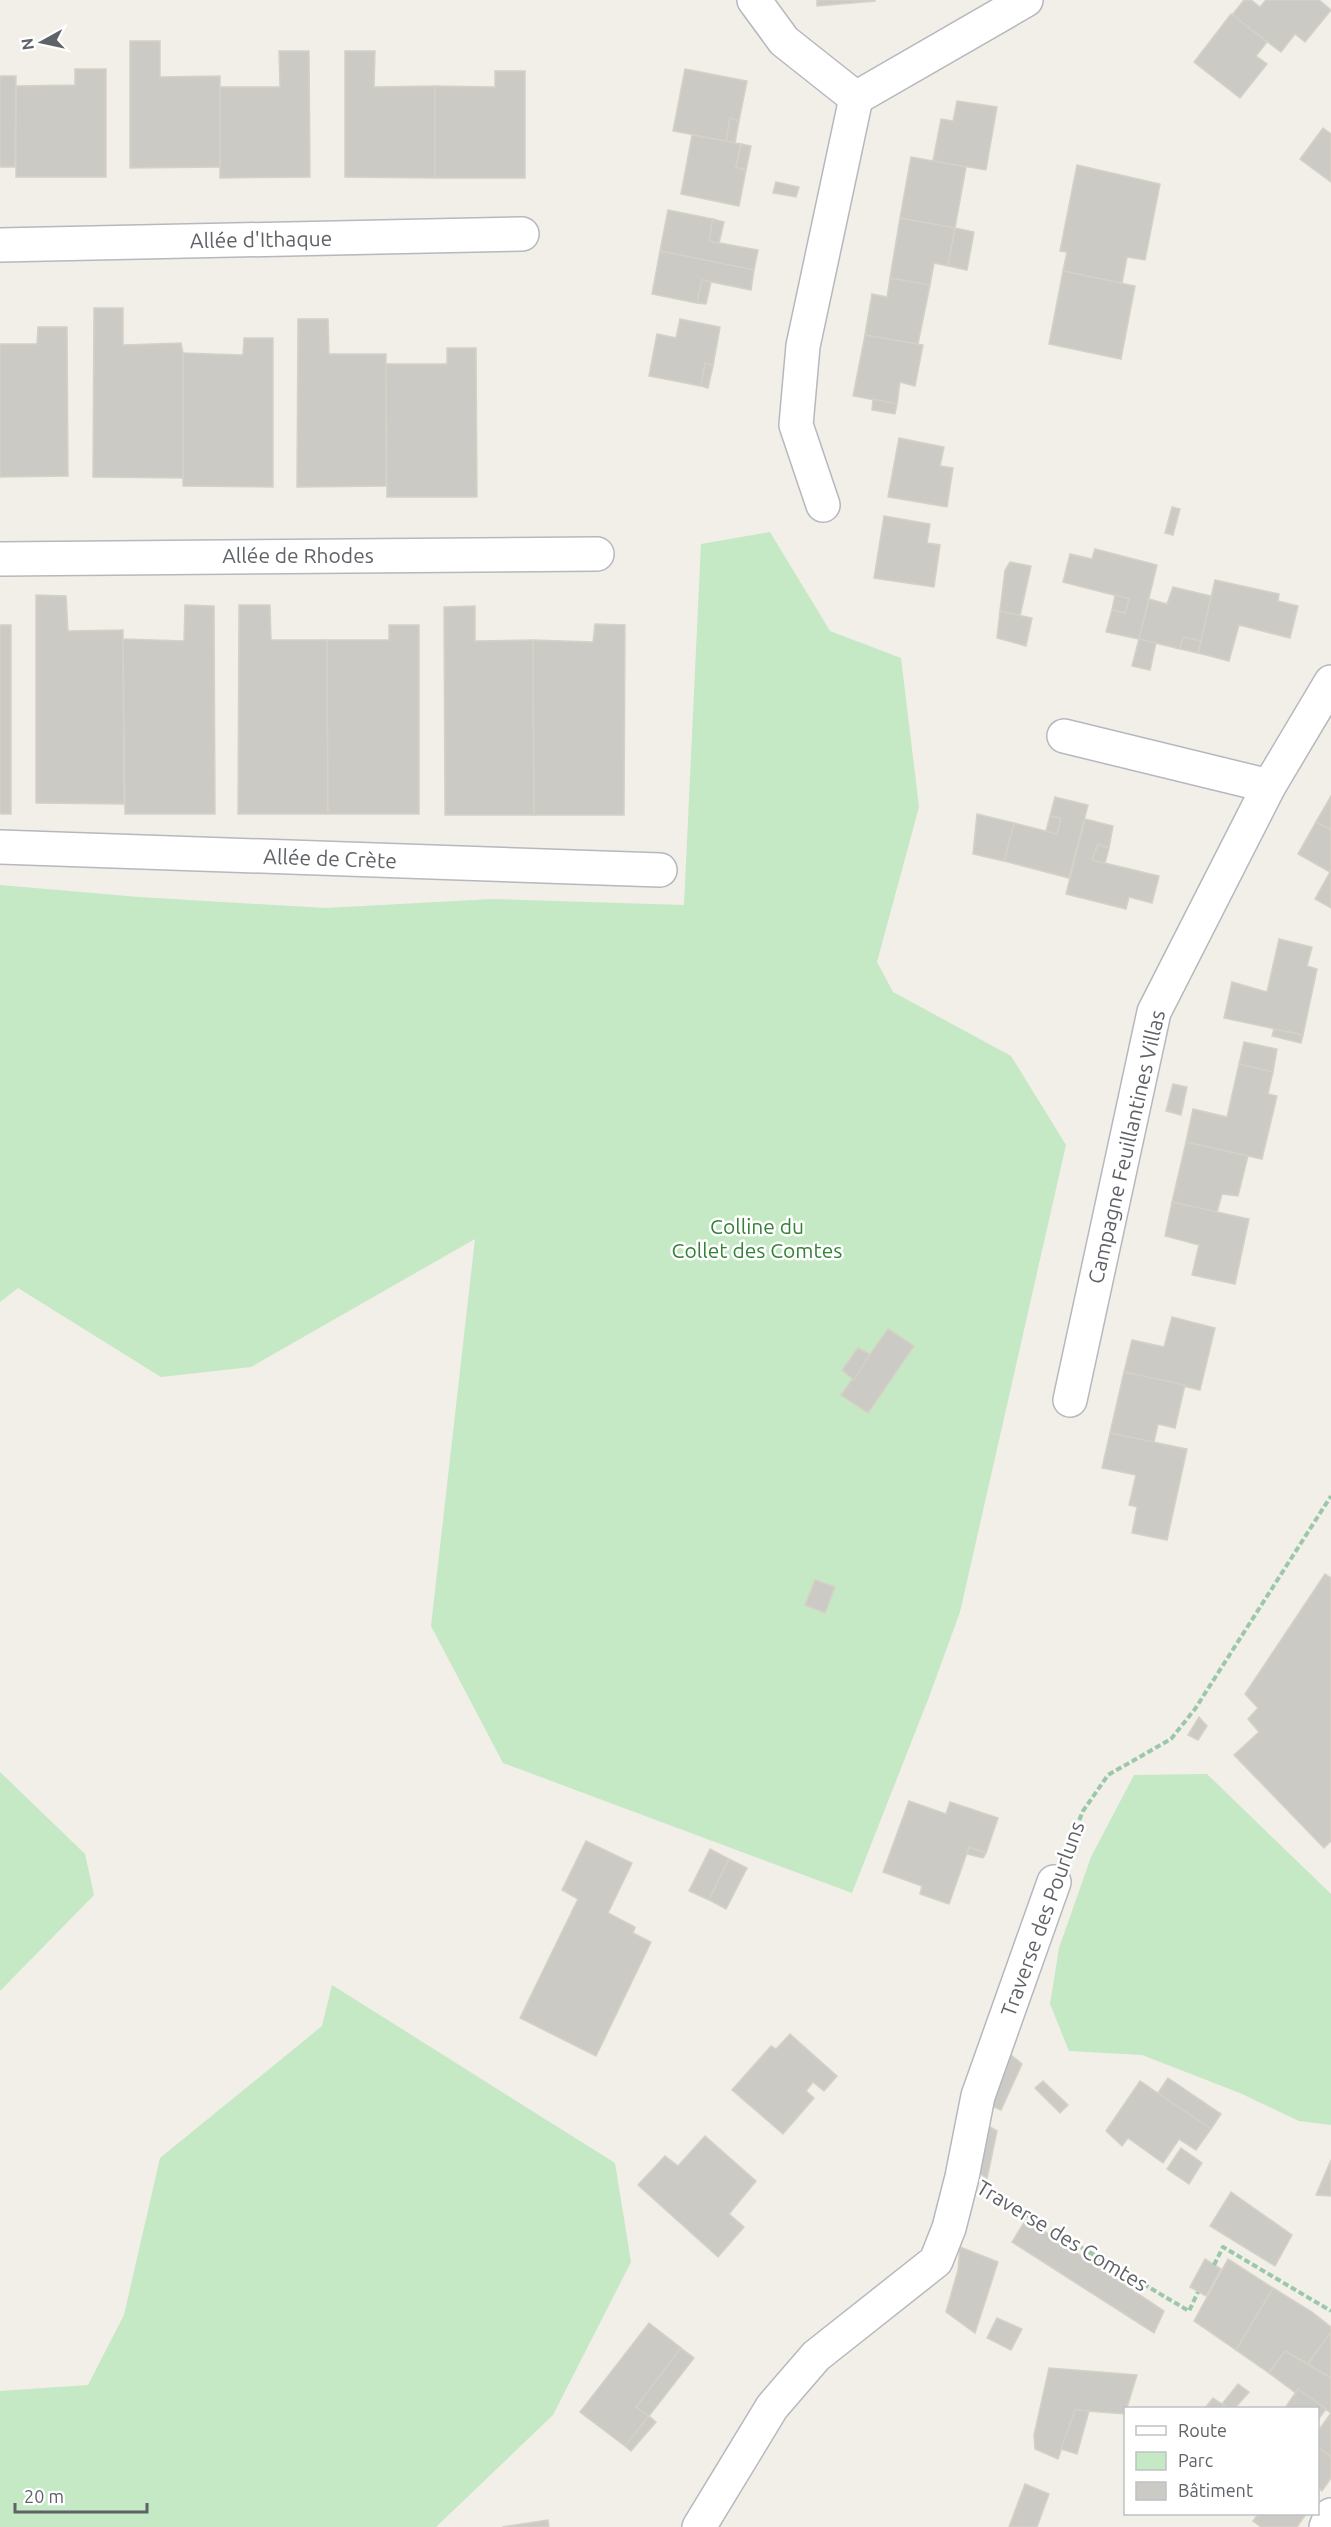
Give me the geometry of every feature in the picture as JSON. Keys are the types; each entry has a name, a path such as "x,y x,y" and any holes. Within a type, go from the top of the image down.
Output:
{"street":[{"path":"754,0 784,41 856,98"},
{"path":"823,505 796,425 803,346 856,98 1026,0"},
{"name":"Allée d'Ithaque","path":"0,245 522,234"},
{"name":"Allée de Rhodes","path":"0,559 597,554"},
{"name":"Campagne Feuillantines Villas","path":"1070,1400 1154,1012 1269,786 1331,682"},
{"path":"1064,735 1269,786"},
{"name":"Allée de Crète","path":"0,847 660,870"},
{"name":"Traverse des Pourluns","path":"962,2177 978,2096 1054,1882"},
{"name":"Traverse des Comtes","path":"699,2527 772,2407 816,2356 936,2261 949,2228 962,2177"},
{"path":"1326,2527 1331,2515"}],"path":[{"name":"Traverse des Pourluns","path":"1054,1882 1083,1811 1108,1774 1171,1739 1189,1717 1331,1496"},
{"name":"Traverse des Comtes","path":"962,2177 1189,2311 1198,2292"},
{"path":"1214,2265 1223,2247 1331,2310"}],"green space":[{"name":"Colline du Collet des Comtes","path":"770,532 830,631 901,658 919,807 877,962 893,992 1011,1056 1066,1145 960,1612 852,1893 503,1763 431,1626 475,1239 251,1367 161,1377 18,1288 0,1302 0,885 139,897 325,908 493,899 684,905 701,544"},
{"path":"0,1772 85,1854 94,1895 0,1991"},
{"path":"1207,1774 1331,1894 1331,2125 1299,2121 1240,2093 1142,2055 1069,2051 1050,2004 1059,1948 1091,1857 1134,1775"},
{"path":"332,1985 615,2163 631,2262 553,2415 436,2527 0,2527 0,2391 88,2385 124,2315 160,2158 322,2026"}],"building":[{"path":"817,0 875,0 875,1 817,6"},
{"path":"1244,0 1251,0 1260,7 1266,0 1319,0 1331,10 1305,42 1295,34 1281,52 1232,15"},
{"path":"1231,14 1267,42 1256,56 1267,64 1240,98 1194,62"},
{"path":"130,41 160,41 160,77 220,76 220,167 130,168"},
{"path":"279,51 309,51 310,177 220,178 220,87 280,87"},
{"path":"345,51 375,51 374,87 435,86 435,178 345,177"},
{"path":"75,69 106,69 106,177 16,177 16,86 75,85"},
{"path":"685,69 747,81 739,121 730,118 726,141 673,131"},
{"path":"495,71 525,71 525,178 435,178 435,86 495,87"},
{"path":"0,76 16,76 15,167 0,167"},
{"path":"957,101 997,107 986,170 933,161 941,119 953,121"},
{"path":"730,118 739,121 735,143 726,141"},
{"path":"1323,128 1331,134 1331,182 1300,159"},
{"path":"692,135 741,144 736,167 746,170 739,206 681,194"},
{"path":"741,144 751,146 746,170 736,167"},
{"path":"911,157 966,167 955,228 900,218"},
{"path":"1077,165 1160,184 1145,260 1127,257 1122,283 1063,271 1067,252 1060,251"},
{"path":"776,182 799,187 796,197 773,193"},
{"path":"668,210 713,219 709,241 758,250 754,270 660,251"},
{"path":"900,218 955,228 948,266 934,263 930,285 890,278"},
{"path":"713,219 724,222 719,243 709,241"},
{"path":"955,228 974,232 967,270 948,266"},
{"path":"660,251 754,270 751,290 702,280 697,303 652,294"},
{"path":"1063,271 1135,286 1121,359 1049,344"},
{"path":"890,278 930,285 918,344 865,335 872,294 887,297"},
{"path":"702,280 711,282 706,304 697,303"},
{"path":"94,308 123,308 123,345 181,343 183,353 183,478 93,477"},
{"path":"298,319 328,319 329,354 386,354 386,486 297,487"},
{"path":"680,319 720,327 713,366 705,363 701,386 649,376 657,334 676,338"},
{"path":"38,327 67,327 68,476 0,477 0,344 37,344"},
{"path":"865,335 923,345 915,386 900,382 897,404 853,396"},
{"path":"244,338 273,338 273,487 183,486 183,353 243,355"},
{"path":"447,348 476,348 477,497 387,497 386,364 447,364"},
{"path":"705,363 713,366 708,388 701,386"},
{"path":"873,399 897,404 895,414 872,410"},
{"path":"899,438 944,447 940,466 953,468 947,507 888,497"},
{"path":"1172,507 1180,509 1173,535 1165,533"},
{"path":"884,516 930,524 927,543 940,545 934,587 874,578"},
{"path":"1095,549 1157,565 1139,639 1106,632 1112,610 1125,613 1129,599 1063,582 1070,554 1092,559"},
{"path":"1010,562 1031,566 1020,616 1000,611 1005,570"},
{"path":"1215,580 1279,594 1278,601 1298,606 1290,638 1239,625 1229,661 1198,653"},
{"path":"1173,587 1211,596 1201,641 1183,637 1180,649 1139,639 1149,599 1167,604"},
{"path":"36,595 66,596 68,631 123,630 124,804 36,803"},
{"path":"1115,595 1129,599 1125,613 1112,610"},
{"path":"185,605 214,606 215,814 125,814 123,639 184,641"},
{"path":"239,605 270,605 271,640 327,640 328,814 238,814"},
{"path":"475,606 475,641 533,640 534,815 445,815 444,607"},
{"path":"1000,611 1032,618 1026,646 997,638"},
{"path":"595,624 625,625 624,815 534,815 533,640 593,642"},
{"path":"0,625 11,625 11,814 0,814"},
{"path":"389,625 419,625 419,814 328,814 327,640 389,640"},
{"path":"1183,637 1201,641 1198,653 1180,649"},
{"path":"1139,639 1156,643 1150,670 1132,666"},
{"path":"1331,796 1331,830 1316,822"},
{"path":"1055,797 1088,805 1069,878 1004,861 1014,823 1057,834 1061,818 1050,816"},
{"path":"977,814 1014,823 1004,861 973,854"},
{"path":"1050,816 1061,818 1057,834 1046,831"},
{"path":"1085,819 1113,826 1109,848 1098,844 1092,860 1159,876 1152,903 1129,897 1126,909 1066,894"},
{"path":"1316,822 1331,830 1331,908 1315,899 1330,872 1298,854"},
{"path":"1098,844 1109,848 1105,863 1092,860"},
{"path":"1279,939 1312,947 1307,966 1317,969 1303,1035 1224,1018 1232,982 1267,992"},
{"path":"1274,1029 1303,1035 1301,1043 1272,1036"},
{"path":"1244,1042 1277,1049 1273,1072 1239,1064"},
{"path":"1239,1064 1273,1072 1268,1094 1277,1096 1262,1159 1186,1142 1193,1109 1227,1117"},
{"path":"1173,1084 1187,1087 1181,1115 1166,1111"},
{"path":"1186,1142 1248,1156 1238,1196 1222,1194 1217,1212 1172,1202"},
{"path":"1172,1202 1249,1219 1235,1284 1192,1275 1199,1245 1165,1236"},
{"path":"1172,1317 1215,1328 1200,1390 1124,1372 1132,1340 1164,1347"},
{"path":"888,1329 914,1346 868,1413 841,1395"},
{"path":"858,1348 870,1354 854,1380 842,1370"},
{"path":"1124,1372 1185,1385 1175,1428 1158,1424 1154,1442 1110,1433"},
{"path":"1110,1433 1187,1449 1167,1540 1132,1533 1137,1507 1129,1505 1136,1475 1102,1468"},
{"path":"1325,1574 1331,1578 1331,1841 1324,1848 1234,1755 1259,1732 1248,1719 1258,1708 1245,1694"},
{"path":"815,1580 835,1587 825,1613 805,1605"},
{"path":"1199,1717 1207,1726 1198,1740 1188,1735"},
{"path":"909,1801 946,1814 950,1802 998,1818 986,1853 969,1847 949,1904 920,1894 922,1886 883,1872"},
{"path":"586,1841 632,1863 608,1913 635,1927 633,1933 651,1942 596,2056 520,2018 578,1899 562,1890"},
{"path":"969,1847 986,1853 983,1858 967,1854"},
{"path":"710,1849 729,1859 709,1900 689,1891"},
{"path":"729,1859 747,1868 726,1909 709,1900"},
{"path":"790,2034 837,2076 824,2091 813,2082 806,2091 814,2098 783,2134 732,2090 771,2046 776,2049"},
{"path":"1004,2049 1022,2064 1001,2110 987,2104"},
{"path":"1168,2078 1221,2114 1211,2129 1158,2093"},
{"path":"1043,2081 1068,2105 1060,2113 1035,2088"},
{"path":"1140,2081 1211,2129 1196,2150 1179,2139 1163,2163 1128,2138 1122,2146 1106,2131"},
{"path":"983,2123 997,2131 987,2179 977,2171"},
{"path":"705,2136 756,2181 729,2214 744,2227 718,2257 638,2185 665,2156 678,2166"},
{"path":"1181,2148 1202,2163 1189,2184 1167,2169"},
{"path":"1331,2160 1331,2196 1316,2195"},
{"path":"1231,2192 1292,2235 1275,2266 1210,2226"},
{"path":"1026,2219 1164,2311 1154,2333 1012,2242"},
{"path":"960,2247 998,2262 975,2333 946,2312 958,2270"},
{"path":"1205,2259 1221,2269 1206,2296 1190,2287"},
{"path":"1228,2259 1273,2288 1236,2350 1194,2321"},
{"path":"1273,2288 1312,2312 1331,2327 1331,2332 1308,2364 1285,2351 1269,2373 1236,2350"},
{"path":"997,2318 1022,2329 1011,2350 987,2338"},
{"path":"649,2323 681,2348 636,2407 649,2416 625,2446 580,2412"},
{"path":"1331,2332 1331,2378 1308,2364"},
{"path":"681,2348 694,2358 649,2416 636,2407"},
{"path":"1285,2351 1331,2378 1331,2413 1298,2389 1296,2393 1269,2373"},
{"path":"1049,2368 1137,2375 1127,2407 1124,2407 1124,2414 1075,2410 1058,2459 1035,2449 1034,2435"},
{"path":"1238,2384 1249,2392 1236,2407 1226,2407 1222,2404"},
{"path":"1298,2389 1326,2409 1319,2419 1319,2407 1286,2407"},
{"path":"1213,2398 1226,2407 1206,2407"},
{"path":"1075,2410 1089,2411 1077,2454 1061,2449"},
{"path":"1331,2413 1331,2457 1319,2448 1319,2430"},
{"path":"649,2416 656,2422 631,2451 625,2446"},
{"path":"1319,2448 1331,2457 1331,2478 1322,2491 1319,2488"},
{"path":"1025,2484 1049,2494 1037,2527 1009,2527"},
{"path":"1257,2515 1305,2515 1297,2527 1261,2527 1253,2521"},
{"path":"548,2520 549,2527 502,2527"}]}
